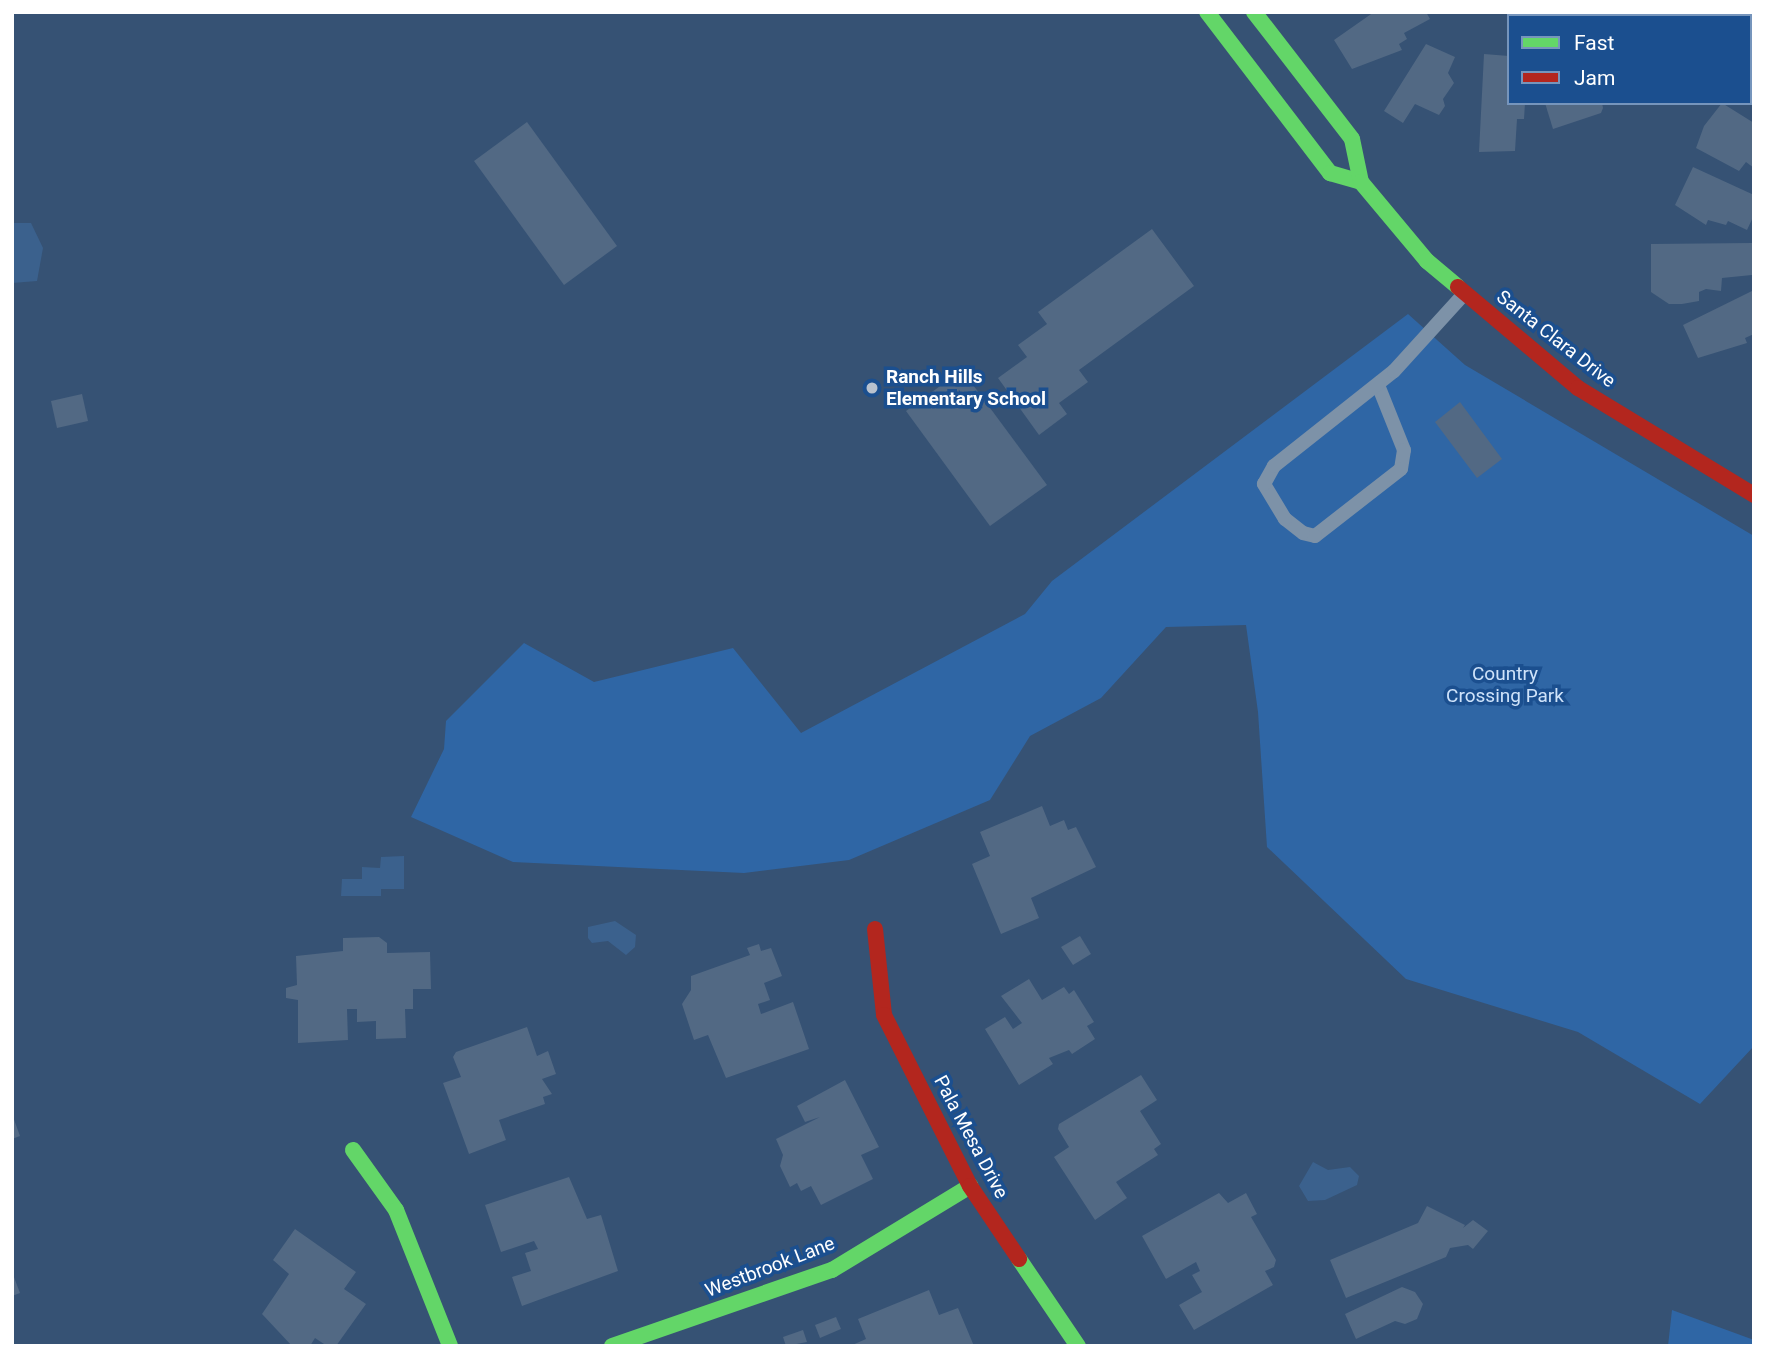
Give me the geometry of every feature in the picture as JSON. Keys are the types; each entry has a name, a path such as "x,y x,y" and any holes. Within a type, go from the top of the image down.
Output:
{"street":[{"path":"1207,12 1330,173 1361,182"},
{"name":"Santa Clara Drive","path":"1254,12 1352,139 1361,182 1427,261 1578,388 1754,495"},
{"name":"Pala Mesa Drive","path":"875,929 884,1015 970,1186 1078,1346"},
{"path":"353,1150 396,1210 450,1346"},
{"name":"Westbrook Lane","path":"612,1346 832,1270 970,1186"}],"lane":[{"path":"1378,384 1404,450 1401,469 1315,536 1304,533 1285,519 1264,484 1273,466 1378,384 1465,293"}],"green space":[{"name":"Country Crossing Park","path":"1408,314 1465,365 1754,536 1754,1046 1700,1104 1578,1032 1406,979 1267,847 1258,712 1246,625 1166,627 1101,698 1030,736 990,800 849,860 744,873 513,862 411,817 444,749 446,721 524,643 594,682 733,648 801,733 1025,614 1052,581"},
{"path":"1672,1310 1754,1340 1754,1346 1668,1346"}],"shaded area":[{"path":"12,223 31,223 43,248 37,281 12,283"},
{"path":"404,856 404,889 381,889 381,896 341,896 342,879 362,879 362,867 380,868 381,857"},
{"path":"615,921 636,935 635,947 626,955 608,941 592,943 588,938 588,927"},
{"path":"1313,1162 1328,1170 1350,1167 1359,1176 1357,1185 1325,1200 1308,1201 1299,1186"}],"building":[{"path":"1374,12 1426,12 1430,19 1404,33 1407,39 1399,44 1402,50 1352,69 1334,40"},
{"path":"1426,44 1455,57 1448,73 1454,83 1443,99 1445,106 1439,115 1415,104 1403,123 1384,111"},
{"path":"1484,54 1507,56 1507,105 1525,105 1524,119 1517,119 1515,151 1479,152"},
{"path":"1546,105 1602,105 1601,113 1553,129"},
{"path":"1720,105 1725,105 1754,123 1754,168 1746,162 1739,171 1696,148 1704,126"},
{"path":"527,122 617,246 564,285 474,161"},
{"path":"1693,167 1754,195 1754,215 1747,230 1728,221 1726,225 1708,220 1706,225 1675,205"},
{"path":"1152,229 1194,286 1079,370 1088,382 1059,403 1067,414 1039,435 998,378 1027,357 1018,345 1047,324 1038,312"},
{"path":"1752,243 1752,275 1722,278 1721,291 1706,289 1699,292 1699,301 1682,304 1669,304 1651,292 1651,244"},
{"path":"1754,290 1754,334 1745,338 1747,343 1698,358 1683,325"},
{"path":"962,370 1047,485 990,526 906,411"},
{"path":"82,394 88,421 57,428 51,401"},
{"path":"1460,402 1502,459 1477,478 1435,422"},
{"path":"1042,806 1050,826 1064,820 1068,830 1076,827 1096,867 1031,898 1039,918 1001,934 972,864 990,856 980,832"},
{"path":"1080,936 1091,954 1073,965 1061,947"},
{"path":"379,937 387,943 387,953 430,952 431,989 413,989 413,1009 405,1009 406,1038 376,1039 376,1021 357,1022 357,1009 347,1009 348,1040 298,1043 298,1000 286,998 286,988 297,985 296,956 343,951 343,938"},
{"path":"759,944 761,951 771,948 782,976 764,983 770,1000 758,1004 761,1014 793,1002 809,1049 726,1078 708,1035 694,1040 682,1004 691,990 691,976 750,955 747,948"},
{"path":"1029,979 1042,1000 1064,987 1069,994 1074,990 1094,1022 1087,1026 1095,1039 1072,1054 1069,1050 1049,1058 1053,1064 1019,1085 985,1029 1005,1017 1013,1029 1022,1023 1001,996"},
{"path":"527,1027 537,1056 548,1051 556,1074 542,1079 552,1094 543,1097 545,1104 499,1120 506,1140 469,1154 443,1083 461,1077 453,1057 456,1052"},
{"path":"1141,1075 1157,1100 1140,1111 1161,1144 1154,1149 1158,1155 1116,1182 1127,1198 1095,1220 1054,1157 1069,1147 1058,1129 1059,1124"},
{"path":"845,1080 879,1147 861,1155 873,1179 821,1205 811,1186 801,1191 797,1183 790,1187 780,1166 783,1155 776,1139 820,1117 805,1122 797,1106"},
{"path":"12,1114 20,1136 12,1139"},
{"path":"569,1177 587,1219 601,1215 618,1271 522,1306 512,1277 531,1271 525,1253 538,1249 534,1241 501,1252 485,1205"},
{"path":"1219,1193 1228,1203 1246,1193 1257,1214 1251,1217 1276,1260 1274,1267 1265,1271 1273,1285 1194,1330 1179,1305 1202,1292 1192,1275 1200,1271 1196,1262 1166,1279 1142,1236"},
{"path":"1427,1206 1465,1225 1463,1228 1473,1220 1488,1231 1473,1249 1468,1245 1450,1248 1446,1257 1346,1298 1330,1260 1418,1223"},
{"path":"295,1229 356,1272 344,1289 366,1304 336,1346 327,1346 315,1338 310,1346 292,1346 262,1314 289,1274 273,1260"},
{"path":"12,1272 20,1293 12,1296"},
{"path":"1402,1287 1415,1292 1423,1304 1417,1319 1405,1324 1395,1321 1356,1339 1345,1314"},
{"path":"929,1290 939,1315 958,1308 974,1346 850,1346 866,1339 858,1319"},
{"path":"836,1317 841,1329 820,1338 815,1325"},
{"path":"803,1330 807,1342 786,1346 783,1337"}],"traffic: fast":[{"path":"1207,12 1330,173 1361,182"},
{"path":"1254,12 1352,139 1361,182 1427,261 1458,287"},
{"path":"353,1150 396,1210 450,1346"},
{"path":"612,1346 832,1270 970,1186"},
{"path":"1019,1259 1078,1346"}],"traffic: jam":[{"path":"1458,287 1578,388 1754,495"},
{"path":"875,929 884,1015 970,1186 1019,1259"}],"place":[{"name":"Ranch Hills Elementary School","path":"872,388"}]}
